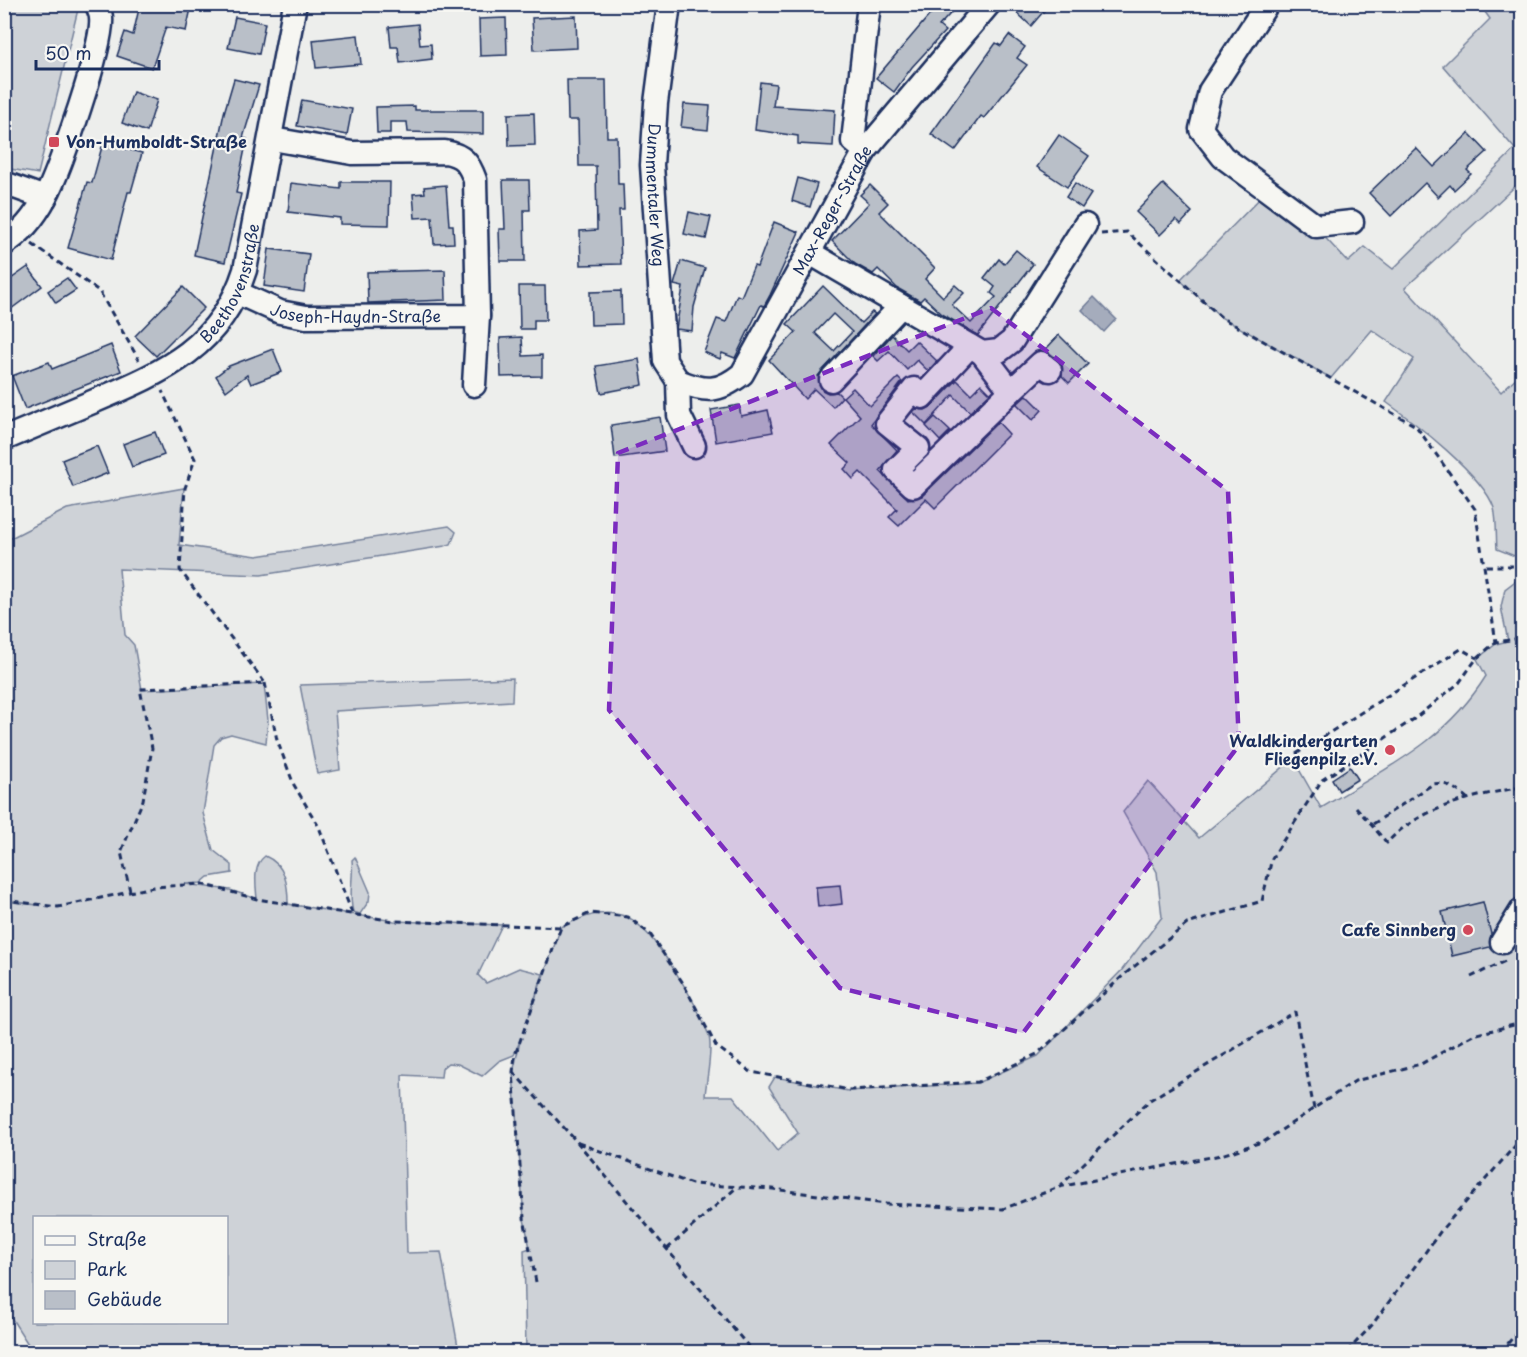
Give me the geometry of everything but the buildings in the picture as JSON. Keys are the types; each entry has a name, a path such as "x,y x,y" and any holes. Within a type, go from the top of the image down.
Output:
{"street":[{"path":"12,239 45,198 66,146 99,43 101,18 97,4"},
{"name":"Beethovenstraße","path":"4,439 152,376 185,356 211,332 238,293 245,270 272,139 296,4"},
{"name":"Dummentaler Weg","path":"669,4 656,103 652,165 665,362 678,381"},
{"path":"865,151 853,141 869,4"},
{"name":"Max-Reger-Straße","path":"678,381 702,391 726,387 742,374 865,151 989,4"},
{"path":"1267,4 1210,91 1201,129 1223,157 1316,226 1352,222"},
{"path":"272,139 352,153 445,152 454,154 468,163 475,180 478,316 474,385"},
{"path":"4,183 45,198"},
{"path":"1050,370 1041,363 913,486 896,470 918,448 887,423 914,389 922,397 976,349 999,351 1012,341 1081,230"},
{"path":"810,253 976,349 1011,391"},
{"name":"Joseph-Haydn-Straße","path":"238,293 280,312 306,317 478,316"},
{"path":"831,380 901,306"},
{"path":"678,381 679,415 694,446"},
{"path":"1502,942 1522,910"}],"path":[{"path":"1081,230 1127,232 1221,318 1416,426 1475,509 1486,566 1496,642"},
{"path":"12,239 99,291 152,376 195,459 185,488 180,570 265,684 277,740 294,785 319,826 352,913"},
{"path":"1486,566 1522,567"},
{"path":"4,900 58,907 130,891 176,884 201,884 257,899 394,921 561,927 590,913 628,917 650,934 683,983 716,1046 751,1072 850,1089 978,1082 1037,1054 1125,974 1187,924 1262,901 1272,858 1322,780 1414,719 1459,683 1477,658 1496,642 1522,638"},
{"path":"1296,754 1461,649 1477,658"},
{"path":"130,891 121,852 143,800 152,748 140,689 265,684"},
{"path":"1373,824 1433,784 1441,782 1451,786 1470,800"},
{"path":"1356,807 1387,843 1414,821 1470,800 1522,787"},
{"path":"536,1282 524,1218 513,1072 515,1055 561,927"},
{"path":"1471,977 1505,961 1502,942"},
{"path":"1059,1186 1150,1100 1295,1012 1314,1109"},
{"path":"578,1143 693,1184 886,1204 1003,1209 1059,1186 1221,1155 1265,1140 1355,1081 1421,1064 1473,1035 1522,1023"},
{"path":"513,1072 578,1143 753,1353"},
{"path":"1347,1353 1372,1325 1443,1228 1522,1138"},
{"path":"667,1249 738,1187"},
{"path":"1501,1353 1522,1326"}],"highlighted area":[{"path":"991,308 1228,491 1239,745 1023,1033 840,988 609,710 618,453"}],"green space":[{"path":"4,5 79,5 38,174 5,168"},
{"path":"1480,5 1522,5 1522,180 1405,288 1501,392 1522,372 1522,559 1497,549 1494,508 1476,480 1446,450 1386,402 1414,359 1372,330 1331,378 1222,318 1180,280 1266,192 1316,228 1348,262 1365,247 1393,269 1515,149 1443,66 1490,19"},
{"path":"184,488 179,545 257,556 449,526 456,532 451,544 445,546 261,575 119,569 125,635 134,645 142,690 264,684 268,720 266,743 231,734 221,737 214,745 203,813 213,850 232,865 232,873 208,877 201,883 185,884 230,890 257,899 256,870 265,856 282,870 288,904 394,921 502,925 478,975 486,983 519,968 543,974 529,1016 561,927 593,915 610,913 627,917 649,936 662,952 697,1008 710,1043 705,1096 733,1096 777,1151 798,1133 769,1087 775,1077 848,1091 977,1083 1038,1056 1122,970 1162,917 1157,872 1123,812 1148,781 1199,838 1293,759 1321,808 1412,752 1452,719 1470,699 1486,676 1477,659 1496,644 1508,641 1501,607 1505,589 1522,576 1522,1352 526,1352 524,1250 530,1248 524,1219 513,1073 520,1041 514,1055 499,1061 482,1076 458,1064 448,1063 442,1068 441,1077 402,1075 407,1253 441,1252 459,1352 33,1352 5,1308 5,901 37,905 5,900 5,541 67,509"},
{"path":"513,678 512,701 335,711 340,770 317,774 300,685"},
{"path":"355,857 370,892 369,901 360,914 353,912 351,899 352,860"}],"water":[{"path":"1094,297 1116,319 1104,332 1082,310"}],"place":[{"name":"Von-Humboldt-Straße","path":"54,142"},
{"name":"Waldkindergarten Fliegenpilz e.V.","path":"1390,750"},
{"name":"Cafe Sinnberg","path":"1468,930"}]}
